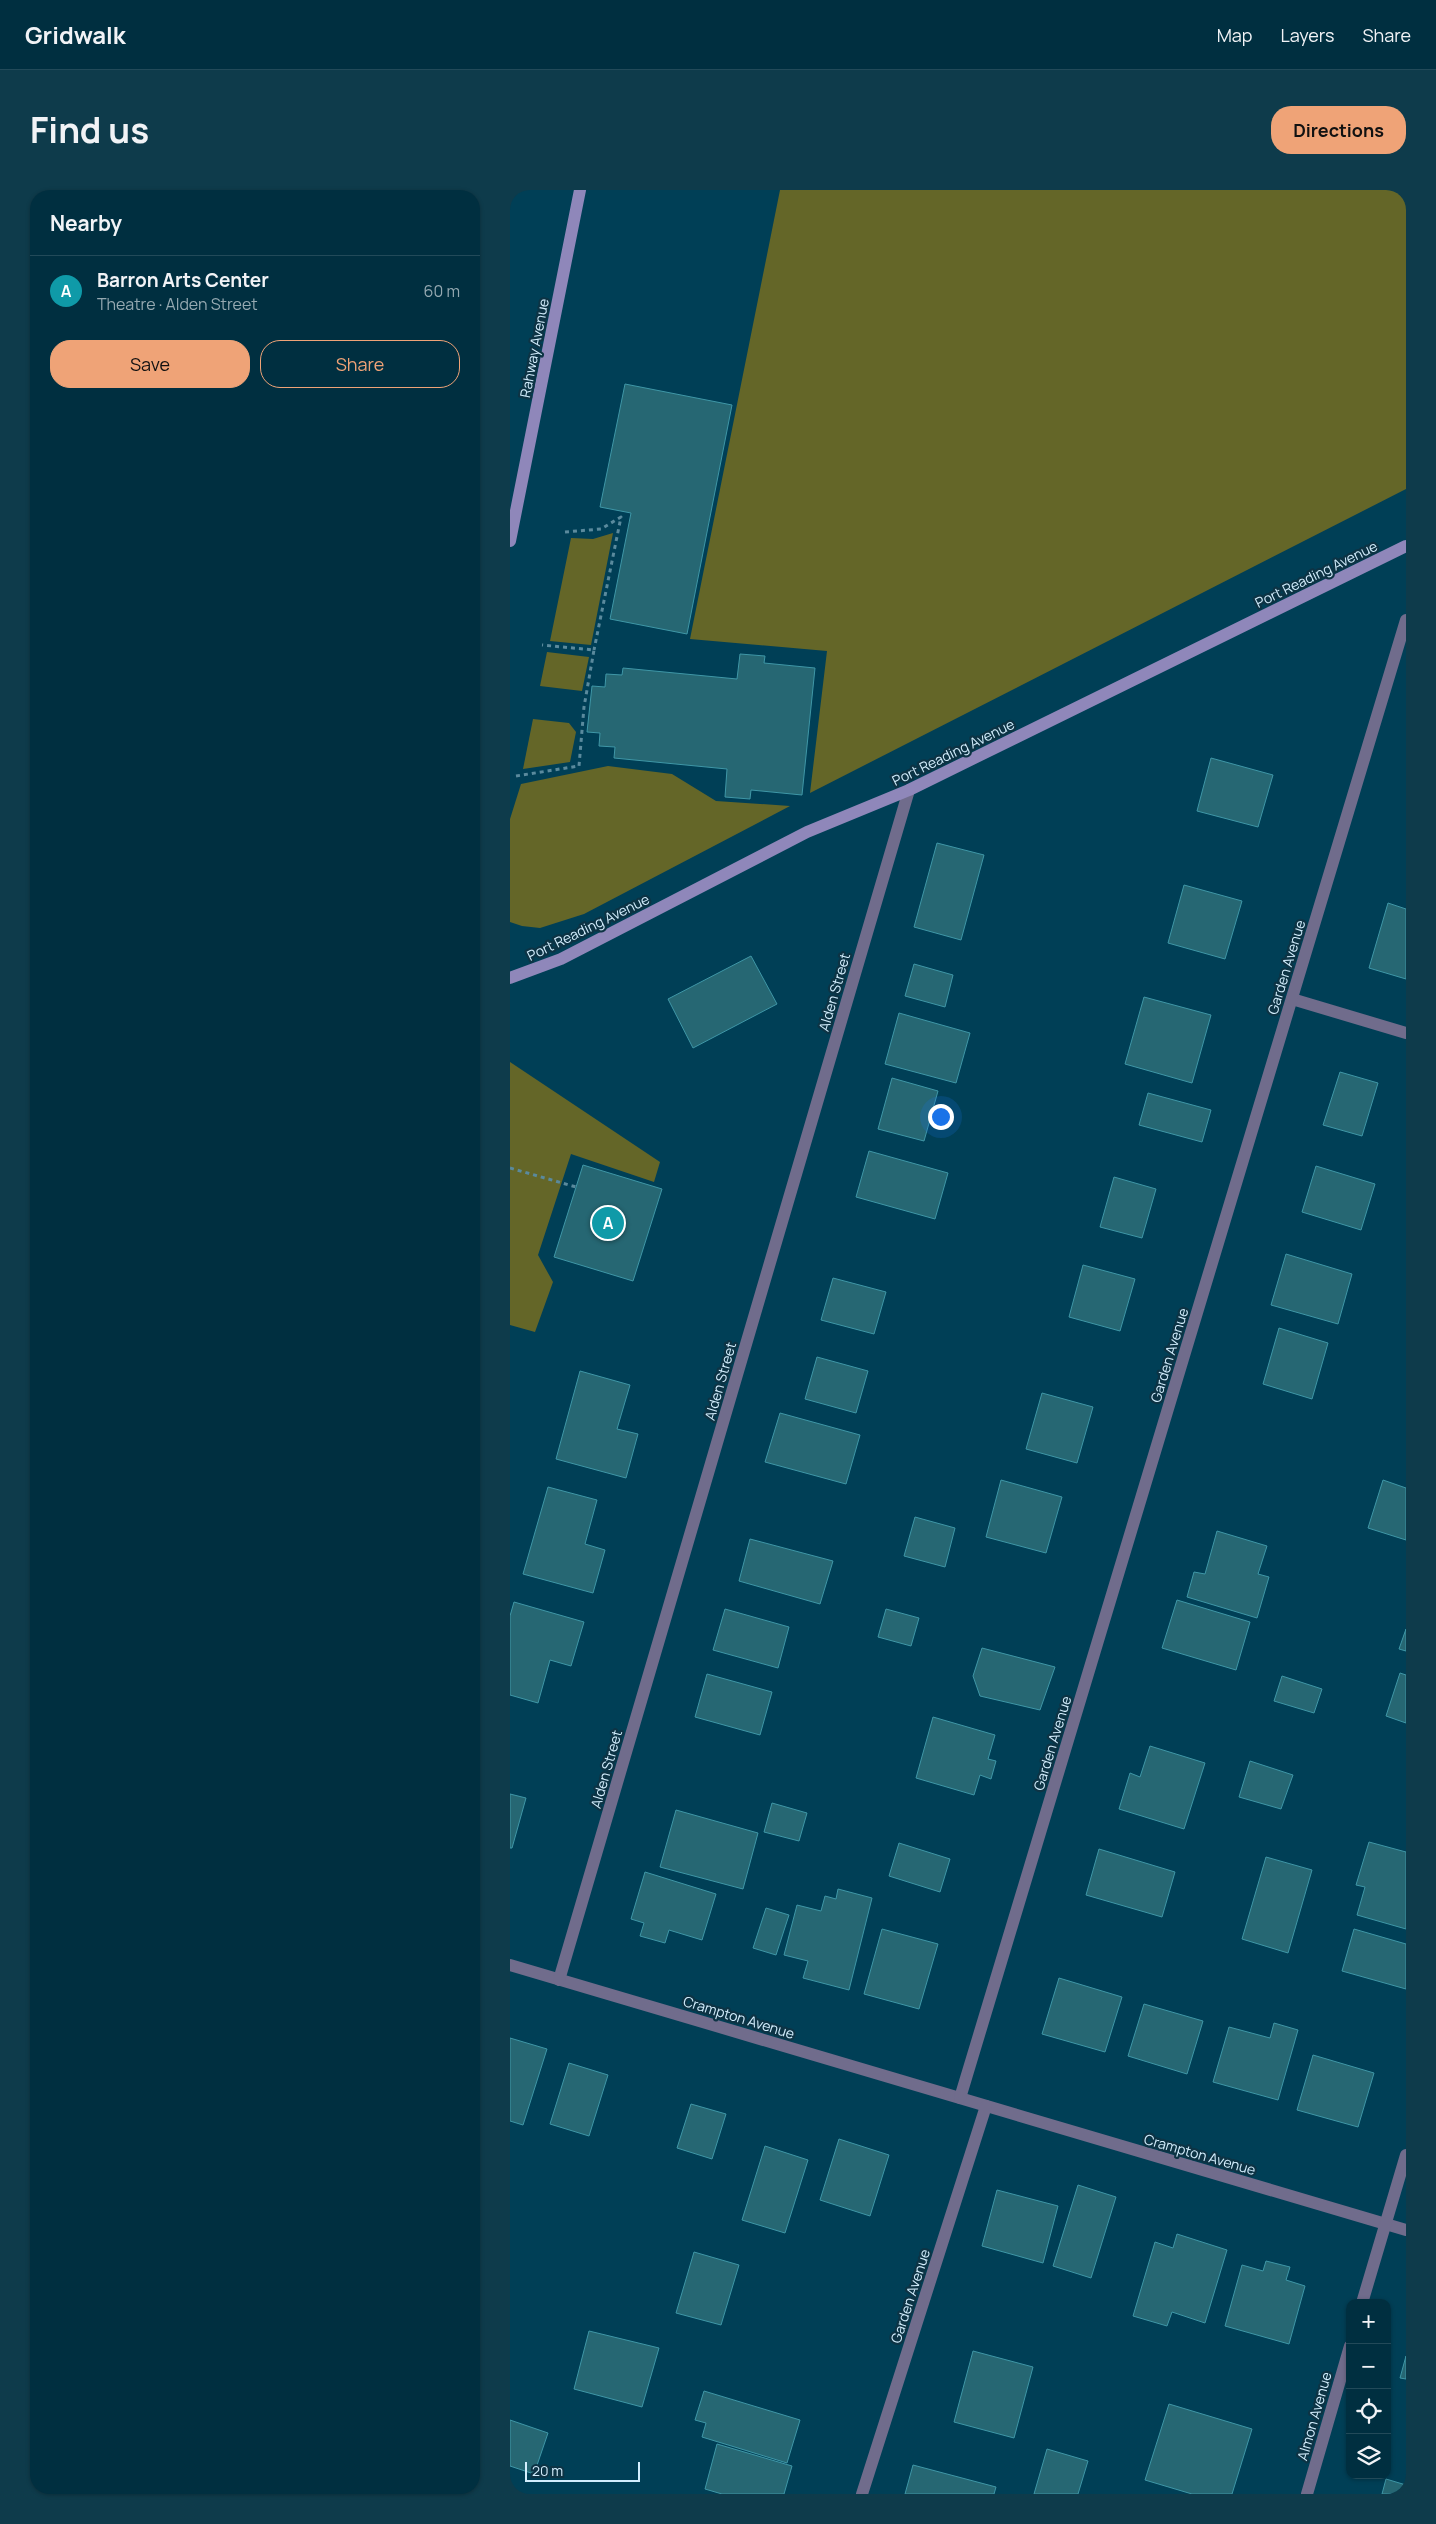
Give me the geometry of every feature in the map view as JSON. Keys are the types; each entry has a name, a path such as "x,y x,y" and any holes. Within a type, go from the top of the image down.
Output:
{"main road":[{"name":"Rahway Avenue","path":"510,541 580,190"},
{"name":"Port Reading Avenue","path":"510,978 561,959 807,832 909,790 1406,546"}],"street":[{"name":"Garden Avenue","path":"960,2098 1406,620"},
{"name":"Alden Street","path":"560,1980 909,790"},
{"path":"1292,999 1406,1033"},
{"name":"Crampton Avenue","path":"510,1965 1406,2230"},
{"name":"Garden Avenue","path":"862,2494 986,2106"},
{"path":"1363,2299 1406,2155"},
{"name":"Almon Avenue","path":"1307,2494 1346,2360"}],"path":[{"path":"516,776 579,766 584,707 621,517 601,529 565,532"},
{"path":"542,645 594,650"},
{"path":"510,1168 576,1187"}],"shaded area":[{"path":"780,190 1406,190 1406,489 810,793 827,651 690,639"},
{"path":"613,533 591,645 550,641 571,538 593,539"},
{"path":"547,652 589,657 582,691 540,686"},
{"path":"533,719 569,723 576,732 570,762 523,769"},
{"path":"608,766 672,774 716,801 790,806 584,914 540,928 522,926 510,922 510,819 521,784"},
{"path":"510,1062 660,1162 654,1182 571,1154 538,1255 553,1282 535,1332 510,1325"}],"building":[{"path":"625,384 732,405 687,634 610,619 631,513 600,507"},
{"path":"740,654 765,656 764,663 815,668 802,795 751,790 750,799 725,797 727,769 614,758 615,747 599,746 600,733 587,732 592,686 605,687 606,674 622,675 623,668 737,679"},
{"path":"1211,758 1273,775 1258,827 1197,811"},
{"path":"937,843 984,855 961,940 914,927"},
{"path":"1184,885 1242,901 1225,959 1168,943"},
{"path":"1388,903 1406,909 1406,979 1369,968"},
{"path":"751,956 777,1004 693,1048 668,999"},
{"path":"914,964 953,975 945,1007 905,996"},
{"path":"1144,997 1211,1015 1192,1083 1125,1064"},
{"path":"899,1013 970,1033 956,1083 885,1064"},
{"path":"1340,1072 1378,1083 1362,1136 1323,1125"},
{"path":"892,1078 938,1091 924,1141 878,1129"},
{"path":"1148,1093 1211,1110 1202,1142 1139,1125"},
{"path":"869,1151 948,1173 935,1219 856,1197"},
{"path":"583,1165 662,1189 633,1281 554,1257"},
{"path":"1316,1166 1375,1184 1361,1230 1302,1212"},
{"path":"1114,1177 1156,1189 1142,1238 1100,1227"},
{"path":"1286,1254 1352,1274 1338,1324 1271,1305"},
{"path":"1083,1265 1135,1279 1120,1331 1069,1317"},
{"path":"833,1278 886,1292 874,1334 821,1320"},
{"path":"1279,1328 1328,1343 1312,1399 1263,1384"},
{"path":"817,1357 868,1371 856,1413 805,1399"},
{"path":"580,1371 630,1385 617,1429 638,1434 626,1478 556,1459"},
{"path":"1042,1393 1093,1407 1077,1463 1026,1449"},
{"path":"780,1413 860,1435 846,1484 765,1462"},
{"path":"1001,1480 1062,1497 1046,1553 986,1537"},
{"path":"1383,1480 1406,1488 1406,1540 1368,1528"},
{"path":"548,1487 597,1500 585,1544 605,1550 593,1593 523,1574"},
{"path":"915,1517 955,1528 945,1567 904,1556"},
{"path":"1217,1531 1267,1546 1258,1574 1269,1577 1257,1618 1187,1597 1194,1572 1205,1574"},
{"path":"750,1539 833,1561 820,1604 739,1581"},
{"path":"1177,1600 1250,1622 1236,1670 1162,1648"},
{"path":"514,1602 584,1622 571,1666 550,1660 538,1703 510,1695 510,1616"},
{"path":"725,1609 789,1627 778,1668 713,1650"},
{"path":"886,1609 919,1618 911,1646 878,1637"},
{"path":"1406,1629 1406,1651 1399,1649"},
{"path":"982,1648 1055,1667 1040,1710 980,1696 973,1676"},
{"path":"1400,1673 1406,1675 1406,1723 1386,1716"},
{"path":"707,1674 772,1692 760,1735 695,1717"},
{"path":"1282,1676 1322,1689 1314,1713 1274,1701"},
{"path":"933,1717 995,1735 988,1759 996,1761 991,1779 980,1775 974,1795 916,1778"},
{"path":"1150,1746 1205,1763 1184,1829 1119,1809 1130,1773 1140,1777"},
{"path":"1250,1761 1293,1775 1281,1809 1239,1797"},
{"path":"510,1794 526,1798 512,1848 510,1848"},
{"path":"772,1803 807,1813 799,1841 764,1832"},
{"path":"676,1810 758,1833 743,1889 660,1867"},
{"path":"1369,1842 1406,1852 1406,1929 1357,1915 1365,1887 1356,1885"},
{"path":"899,1843 950,1859 940,1892 889,1876"},
{"path":"1099,1849 1175,1872 1162,1917 1086,1895"},
{"path":"1266,1857 1312,1870 1288,1953 1242,1939"},
{"path":"645,1872 716,1894 702,1940 669,1930 665,1943 640,1936 644,1923 631,1919"},
{"path":"838,1889 872,1898 849,1990 803,1978 808,1961 784,1955 797,1905 821,1911 825,1896 836,1899"},
{"path":"766,1908 789,1915 776,1955 753,1948"},
{"path":"882,1929 938,1944 919,2009 864,1994"},
{"path":"1354,1929 1406,1944 1406,1989 1342,1971"},
{"path":"1059,1978 1122,1997 1105,2052 1042,2034"},
{"path":"1144,2004 1203,2021 1187,2074 1128,2056"},
{"path":"1274,2023 1298,2030 1278,2100 1213,2082 1229,2027 1270,2038"},
{"path":"510,2038 547,2049 523,2125 510,2121"},
{"path":"1313,2055 1374,2073 1358,2127 1297,2110"},
{"path":"569,2063 608,2075 589,2136 550,2124"},
{"path":"691,2104 726,2114 712,2159 677,2148"},
{"path":"839,2139 889,2155 870,2216 820,2200"},
{"path":"765,2146 808,2160 785,2233 742,2220"},
{"path":"1078,2185 1116,2197 1091,2278 1053,2266"},
{"path":"997,2190 1058,2206 1043,2263 982,2246"},
{"path":"1177,2234 1227,2250 1205,2323 1172,2312 1167,2326 1133,2316 1155,2242 1173,2248"},
{"path":"694,2252 739,2265 721,2325 676,2313"},
{"path":"1266,2261 1290,2267 1286,2280 1305,2286 1289,2344 1225,2326 1242,2265 1263,2271"},
{"path":"589,2331 659,2348 642,2407 574,2389"},
{"path":"973,2351 1033,2367 1014,2438 954,2422"},
{"path":"1406,2356 1406,2379 1400,2378"},
{"path":"704,2391 800,2420 787,2463 702,2437 706,2423 695,2420"},
{"path":"1169,2404 1252,2429 1232,2494 1192,2494 1145,2480"},
{"path":"510,2420 548,2433 534,2474 510,2466"},
{"path":"717,2444 792,2466 784,2494 722,2494 705,2489"},
{"path":"1047,2449 1088,2461 1078,2494 1034,2494"},
{"path":"913,2465 996,2487 994,2494 905,2494"},
{"path":"1386,2479 1406,2485 1406,2494 1382,2494"}],"place":[{"name":"Barron Arts Center","path":"608,1223"}]}
